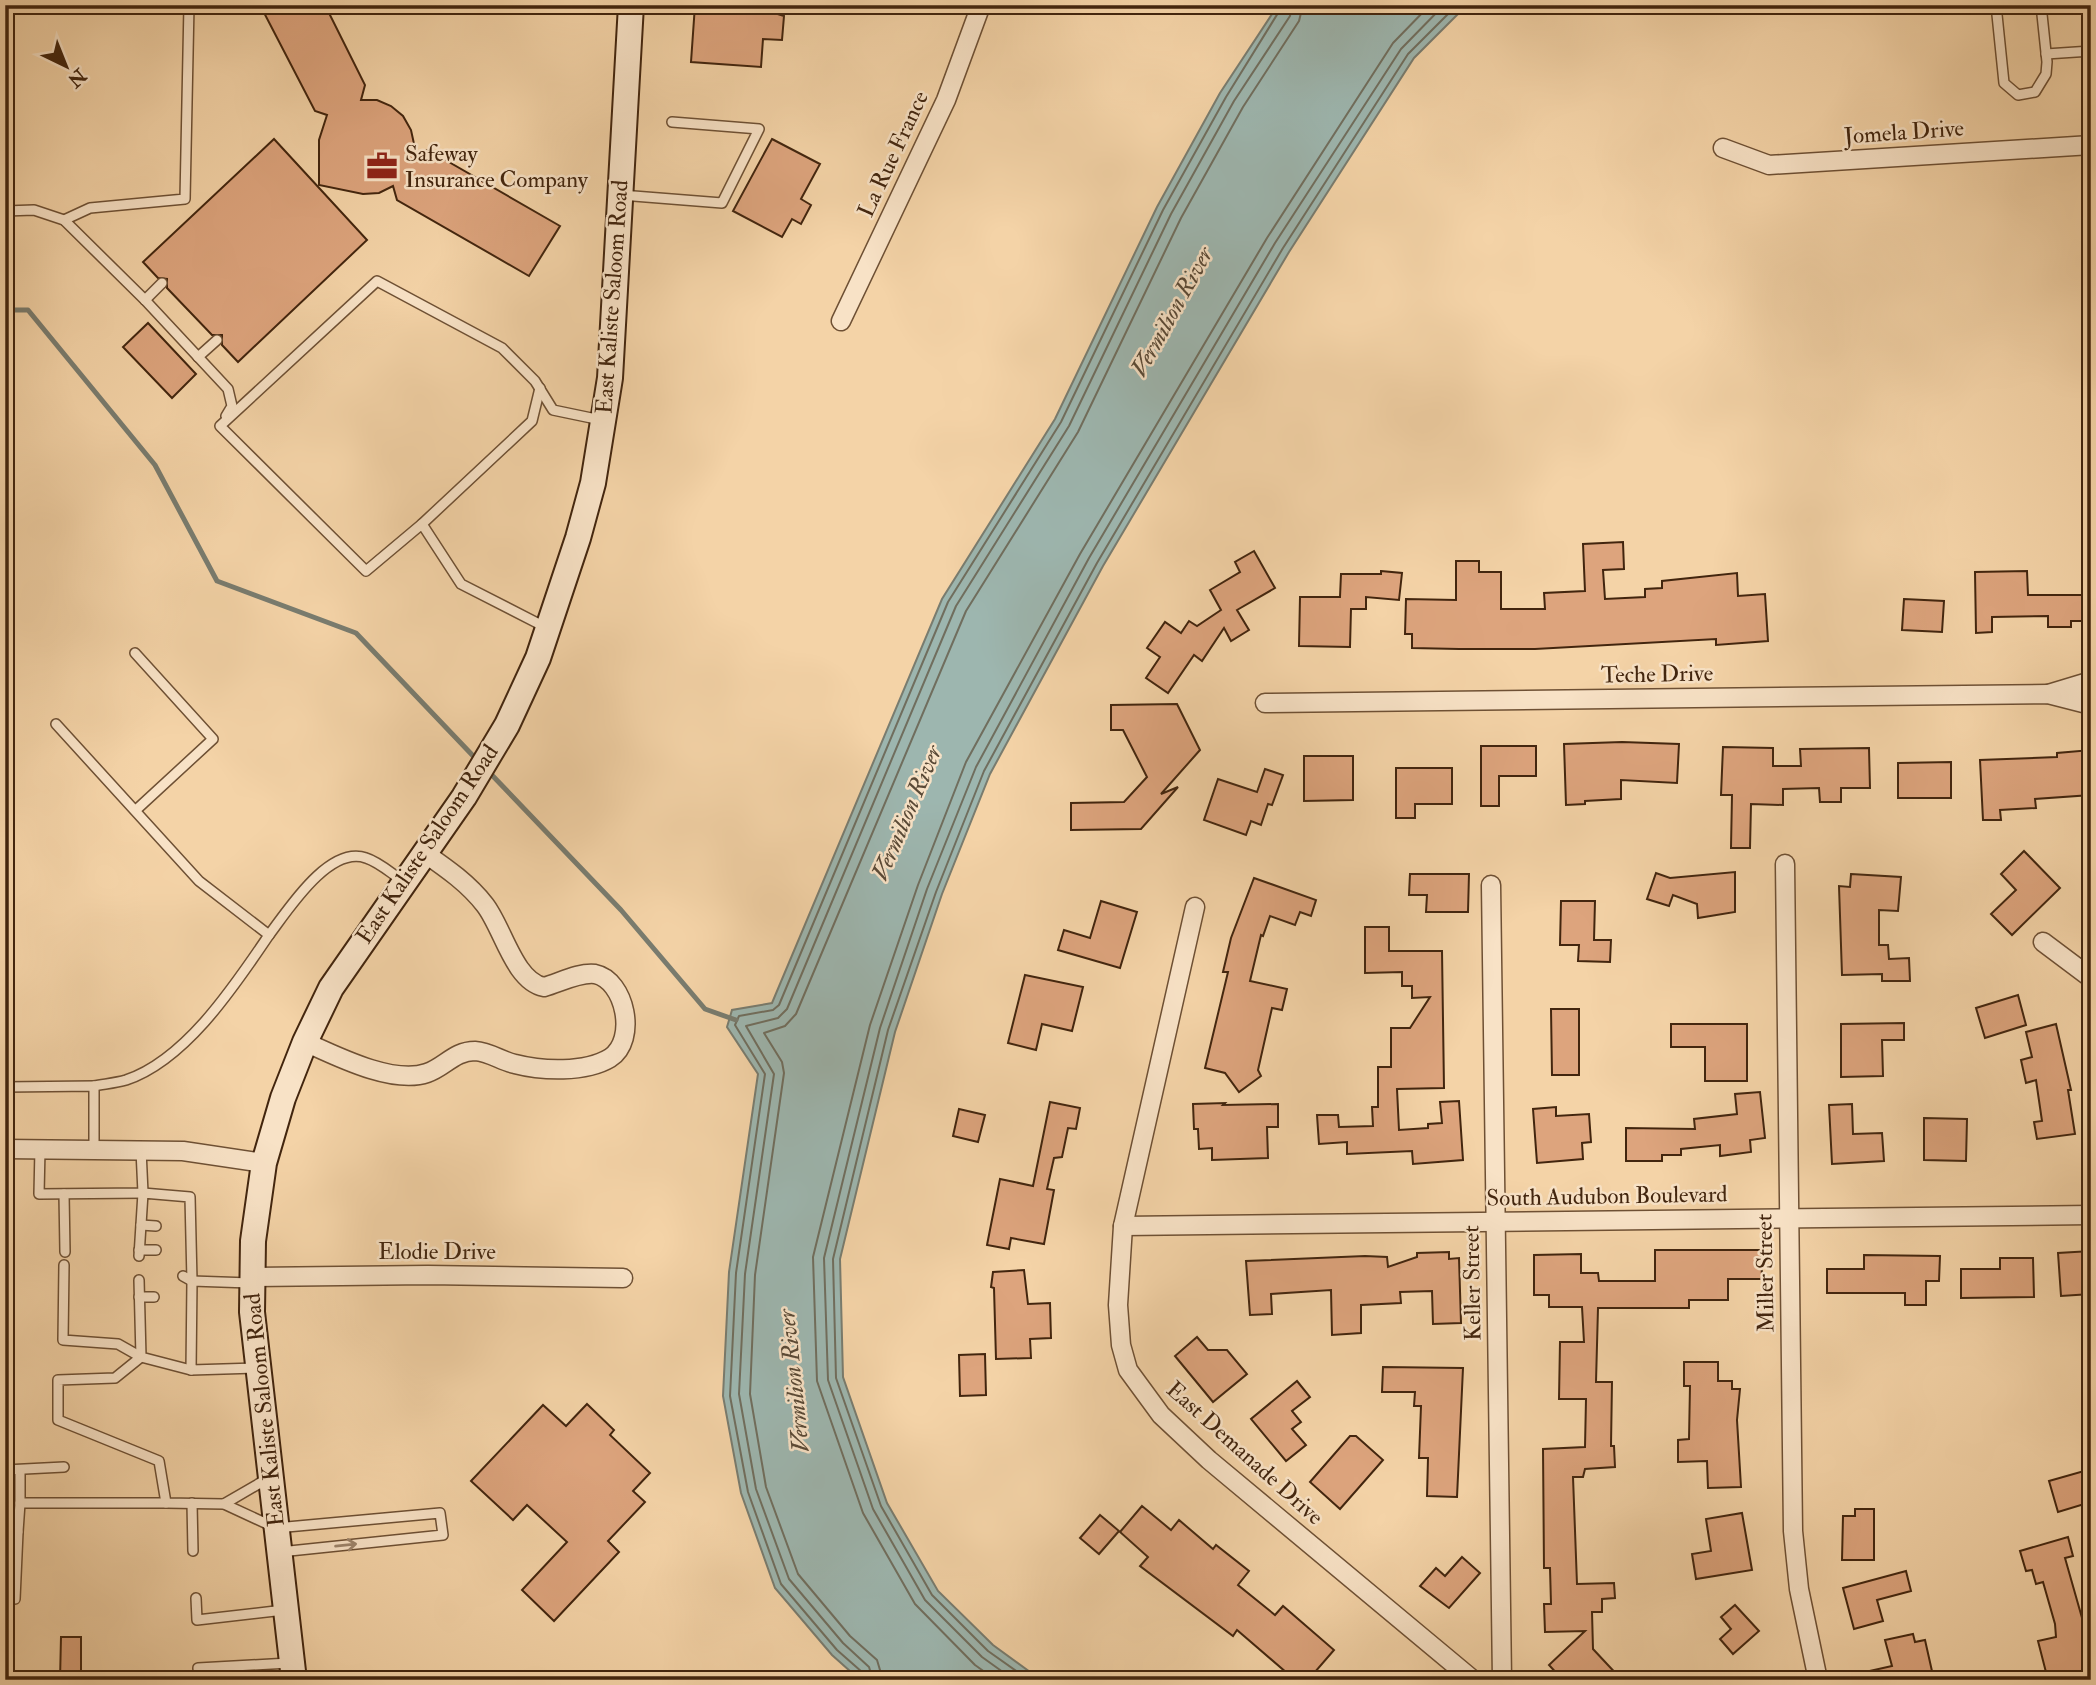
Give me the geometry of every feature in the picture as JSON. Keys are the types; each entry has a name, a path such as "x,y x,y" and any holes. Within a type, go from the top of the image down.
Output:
{"main road":[{"name":"East Kaliste Saloom Road","path":"293,1671 257,1368 251,1280 253,1241 264,1163 282,1098 305,1042 350,958 464,797 507,724 549,629 578,538 605,421 631,5"}],"street":[{"name":"La Rue France","path":"841,321 946,100 981,5"},
{"name":"Jomela Drive","path":"1723,148 1769,165 2091,145"},
{"name":"Teche Drive","path":"2049,694 2091,681"},
{"name":"Teche Drive","path":"1265,703 2049,694 2091,705"},
{"path":"305,1042 343,1059 405,1076 423,1074 457,1054 473,1051 487,1053 512,1064 545,1069 578,1067 603,1061 620,1049 627,1034 627,1021 614,988 606,979 586,974 544,987 537,986 518,969 504,934 486,906 463,881 423,852"},
{"name":"Miller Street","path":"1785,864 1794,1549 1818,1680"},
{"name":"Keller Street","path":"1491,885 1502,1680"},
{"name":"East Demanade Drive","path":"1195,908 1123,1226 1118,1283 1121,1345 1136,1386 1161,1415 1209,1460 1473,1680"},
{"path":"2043,942 2091,978"},
{"path":"5,1149 183,1151 264,1163"},
{"name":"South Audubon Boulevard","path":"1123,1226 2091,1215"},
{"name":"Elodie Drive","path":"251,1280 428,1275 623,1278"}],"lane":[{"path":"64,220 90,208 185,199 189,5"},
{"path":"1996,5 2004,83 2018,95 2035,92 2046,74 2041,5"},
{"path":"2046,54 2091,51"},
{"path":"620,194 722,203 759,130 673,122"},
{"path":"5,211 34,211 64,220 145,300 228,389 232,406 220,426"},
{"path":"220,426 377,281 502,348 540,388 553,411 605,421"},
{"path":"145,300 162,283"},
{"path":"198,357 217,340"},
{"path":"220,426 366,571 422,524 532,421 540,388"},
{"path":"422,524 461,584 549,629"},
{"path":"135,653 213,738 136,810"},
{"path":"56,724 199,881 269,935"},
{"path":"5,1087 94,1086 127,1079 159,1061 186,1039 241,977 269,935 322,870 345,858 365,857 403,881"},
{"path":"94,1086 94,1149"},
{"path":"40,1149 39,1194 143,1193 190,1197 187,1278 192,1299 191,1370"},
{"path":"141,1150 143,1193 139,1253 156,1250"},
{"path":"64,1194 65,1252"},
{"path":"141,1225 156,1226"},
{"path":"64,1265 63,1340 118,1343 141,1357 191,1370 257,1368"},
{"path":"187,1278 251,1280"},
{"path":"139,1279 141,1357"},
{"path":"139,1297 154,1297"},
{"path":"181,1299 192,1299"},
{"path":"141,1357 115,1378 58,1380 58,1420 159,1461 166,1503"},
{"path":"5,1470 64,1467"},
{"path":"5,1599 15,1599 20,1470"},
{"path":"223,1503 270,1478"},
{"path":"20,1503 223,1503 276,1528 440,1513 443,1535 279,1552"},
{"path":"192,1503 194,1551"},
{"path":"5,1531 18,1532"},
{"path":"195,1598 197,1620 285,1610"},
{"path":"235,1667 237,1680"},
{"path":"199,1680 198,1668 235,1667 293,1671"}],"water":[{"name":"Vermilion River","path":"1278,5 1467,5 1414,58 1289,252 1103,566 990,774 942,894 895,1032 840,1259 843,1377 887,1503 938,1591 993,1645 1041,1680 860,1680 832,1655 775,1588 741,1493 723,1396 729,1272 758,1074 727,1027 732,1010 772,1003 942,599 1055,419 1157,207 1220,93"}],"building":[{"path":"260,5 325,5 365,85 361,100 377,100 391,106 403,116 411,130 416,153 428,150 560,226 529,276 397,200 393,186 379,193 363,194 319,185 319,140 327,115 315,111"},
{"path":"695,5 765,5 765,10 784,16 782,40 763,39 761,67 691,62"},
{"path":"274,139 367,240 238,362 222,345 222,335 212,335 167,288 167,279 158,278 143,262"},
{"path":"772,139 820,164 801,199 811,205 801,224 792,219 782,237 733,211"},
{"path":"148,323 196,374 172,398 123,347"},
{"path":"1623,542 1624,569 1603,570 1605,599 1645,597 1645,589 1662,588 1662,581 1737,573 1738,596 1765,594 1768,641 1716,645 1716,639 1535,649 1459,649 1412,648 1412,634 1405,634 1406,599 1456,600 1456,561 1479,561 1479,572 1501,572 1501,609 1545,609 1544,593 1585,591 1583,544"},
{"path":"1254,551 1275,588 1237,610 1249,630 1231,641 1224,628 1202,661 1194,655 1168,693 1146,678 1160,657 1147,648 1165,622 1181,633 1189,621 1197,626 1221,610 1210,590 1240,572 1235,562"},
{"path":"1381,571 1402,573 1399,600 1366,597 1366,609 1351,609 1350,647 1299,646 1300,597 1340,597 1341,574 1381,574"},
{"path":"2027,571 2028,595 2091,595 2091,621 2071,621 2071,627 2048,627 2048,616 1992,617 1992,632 1976,633 1975,572"},
{"path":"1904,599 1944,601 1942,632 1902,630"},
{"path":"1177,704 1200,750 1161,794 1178,787 1141,829 1071,830 1071,803 1124,802 1147,777 1123,730 1111,730 1111,705"},
{"path":"1564,744 1679,744 1677,783 1621,780 1621,799 1566,805"},
{"path":"1481,746 1536,746 1536,776 1499,776 1499,806 1481,806"},
{"path":"1723,747 1773,748 1773,766 1801,766 1800,749 1869,748 1870,788 1841,788 1841,802 1820,802 1819,788 1783,789 1783,805 1751,804 1750,848 1731,848 1732,795 1721,795"},
{"path":"2091,750 2091,795 2035,799 2036,808 2000,810 2001,820 1983,820 1980,760 2057,757 2057,753"},
{"path":"1304,756 1353,756 1353,800 1304,801"},
{"path":"1951,762 1951,798 1898,798 1898,763"},
{"path":"1396,768 1452,768 1452,804 1415,804 1415,818 1396,818"},
{"path":"1265,769 1283,775 1261,825 1251,821 1246,835 1204,820 1218,779 1257,792"},
{"path":"2024,851 2060,888 2012,935 1991,914 2016,890 2001,874"},
{"path":"1735,872 1735,912 1698,918 1697,904 1673,895 1669,906 1647,899 1656,873 1670,878"},
{"path":"1410,874 1469,874 1468,912 1426,912 1427,895 1409,895"},
{"path":"1851,874 1901,877 1898,911 1879,910 1879,945 1888,945 1889,959 1909,958 1910,981 1882,981 1882,974 1842,975 1839,886 1850,887"},
{"path":"1254,878 1316,900 1311,916 1300,912 1295,925 1270,916 1263,936 1261,935 1250,981 1287,989 1282,1010 1272,1008 1258,1070 1261,1076 1239,1092 1225,1073 1205,1068 1228,972 1223,972 1231,938"},
{"path":"1101,901 1137,912 1120,968 1058,950 1064,930 1090,938"},
{"path":"1561,901 1595,901 1594,940 1611,940 1610,962 1578,961 1579,945 1560,945"},
{"path":"1365,927 1389,927 1389,951 1442,951 1444,1088 1397,1089 1399,1130 1428,1128 1428,1124 1442,1123 1440,1102 1459,1101 1463,1160 1413,1164 1412,1151 1347,1154 1347,1142 1319,1144 1317,1115 1338,1115 1339,1127 1373,1126 1372,1107 1378,1107 1378,1067 1391,1067 1391,1028 1410,1028 1430,997 1412,998 1412,986 1402,986 1402,972 1365,973"},
{"path":"1025,975 1083,987 1072,1031 1042,1024 1036,1050 1008,1043"},
{"path":"2018,995 2026,1025 1985,1038 1976,1008"},
{"path":"1551,1009 1579,1009 1579,1075 1552,1075"},
{"path":"1904,1023 1904,1040 1882,1040 1883,1076 1841,1077 1841,1024"},
{"path":"1671,1024 1747,1024 1747,1081 1705,1081 1705,1047 1671,1047"},
{"path":"2056,1024 2071,1090 2068,1090 2075,1134 2037,1139 2034,1122 2042,1121 2036,1080 2026,1083 2021,1060 2032,1057 2026,1032"},
{"path":"1760,1092 1765,1138 1750,1140 1751,1152 1720,1156 1720,1145 1681,1149 1681,1155 1662,1155 1662,1161 1626,1161 1626,1128 1695,1129 1694,1119 1737,1114 1735,1094"},
{"path":"1050,1102 1080,1108 1076,1129 1068,1128 1062,1157 1054,1158 1047,1189 1054,1190 1044,1244 1011,1238 1009,1249 987,1245 1000,1179 1033,1186"},
{"path":"1225,1103 1223,1105 1278,1104 1278,1127 1267,1127 1268,1158 1212,1160 1212,1148 1199,1149 1198,1129 1194,1129 1193,1104"},
{"path":"1852,1104 1853,1134 1882,1133 1884,1161 1832,1164 1829,1105"},
{"path":"1556,1107 1556,1116 1589,1114 1591,1142 1582,1143 1583,1159 1537,1163 1533,1109"},
{"path":"959,1109 985,1115 978,1142 953,1136"},
{"path":"1924,1118 1967,1119 1966,1161 1924,1160"},
{"path":"1655,1250 1761,1250 1762,1279 1728,1279 1728,1300 1689,1300 1689,1308 1598,1308 1596,1382 1612,1382 1611,1446 1614,1446 1615,1467 1585,1469 1583,1477 1573,1477 1577,1584 1614,1583 1615,1598 1602,1599 1602,1612 1592,1612 1593,1649 1622,1680 1572,1680 1565,1672 1560,1677 1549,1665 1585,1631 1545,1632 1544,1604 1551,1604 1550,1568 1544,1568 1543,1449 1585,1447 1586,1399 1559,1399 1560,1342 1584,1342 1582,1307 1549,1307 1549,1295 1534,1295 1534,1255 1581,1254 1581,1273 1598,1273 1599,1281 1655,1281"},
{"path":"2091,1251 2091,1294 2061,1296 2058,1253"},
{"path":"1449,1252 1449,1259 1459,1258 1461,1323 1433,1324 1432,1291 1400,1292 1401,1303 1361,1305 1361,1333 1332,1335 1331,1290 1271,1294 1272,1314 1250,1315 1246,1261 1365,1256 1387,1257 1388,1267 1417,1257 1417,1253"},
{"path":"1864,1255 1940,1256 1939,1281 1926,1281 1926,1305 1905,1305 1905,1293 1827,1293 1827,1269 1864,1269"},
{"path":"2000,1258 2033,1258 2034,1297 1961,1298 1961,1269 2000,1269"},
{"path":"1024,1270 1028,1304 1050,1303 1051,1338 1030,1339 1031,1358 996,1359 994,1288 991,1287 993,1272"},
{"path":"1197,1337 1208,1350 1227,1350 1247,1374 1213,1402 1175,1356"},
{"path":"985,1354 986,1395 960,1396 959,1355"},
{"path":"1684,1362 1718,1362 1718,1381 1732,1381 1732,1389 1740,1389 1737,1420 1741,1487 1708,1488 1707,1461 1678,1462 1678,1440 1689,1439 1690,1386 1684,1386"},
{"path":"1383,1367 1463,1368 1457,1497 1427,1496 1428,1458 1419,1458 1421,1406 1414,1406 1415,1392 1382,1392"},
{"path":"1297,1381 1310,1397 1292,1411 1301,1422 1292,1429 1306,1445 1286,1461 1251,1419"},
{"path":"587,1404 614,1430 610,1435 650,1473 633,1491 645,1502 608,1541 619,1552 554,1621 522,1590 567,1542 527,1505 513,1520 471,1481 543,1405 566,1426"},
{"path":"1350,1436 1356,1436 1383,1460 1340,1509 1310,1482"},
{"path":"2091,1469 2091,1502 2058,1512 2049,1481"},
{"path":"1142,1506 1171,1530 1179,1520 1213,1549 1216,1545 1249,1571 1238,1585 1275,1615 1283,1606 1334,1650 1309,1679 1300,1672 1294,1679 1237,1630 1233,1636 1140,1566 1148,1557 1120,1532"},
{"path":"1855,1509 1874,1509 1874,1560 1842,1560 1843,1516 1855,1516"},
{"path":"1742,1513 1752,1570 1696,1579 1692,1554 1711,1551 1706,1519"},
{"path":"1100,1515 1119,1531 1099,1554 1080,1538"},
{"path":"2068,1537 2073,1556 2065,1558 2088,1639 2091,1638 2091,1680 2048,1680 2038,1641 2056,1637 2055,1624 2043,1582 2036,1584 2032,1570 2026,1571 2020,1551"},
{"path":"1462,1557 1480,1573 1449,1608 1420,1586 1436,1568 1445,1576"},
{"path":"1906,1571 1911,1591 1877,1600 1883,1621 1854,1629 1843,1588"},
{"path":"1735,1605 1759,1631 1733,1654 1720,1639 1731,1629 1721,1617"},
{"path":"1913,1634 1915,1642 1925,1640 1934,1680 1857,1680 1856,1674 1892,1666 1885,1640"},
{"path":"61,1637 81,1637 81,1680 60,1680"}],"waterway":[{"path":"5,310 28,310 155,465 217,581 356,633 477,760"},
{"path":"489,772 621,910 705,1009 736,1020"}],"place":[{"name":"Safeway Insurance Company","path":"382,166"}]}
